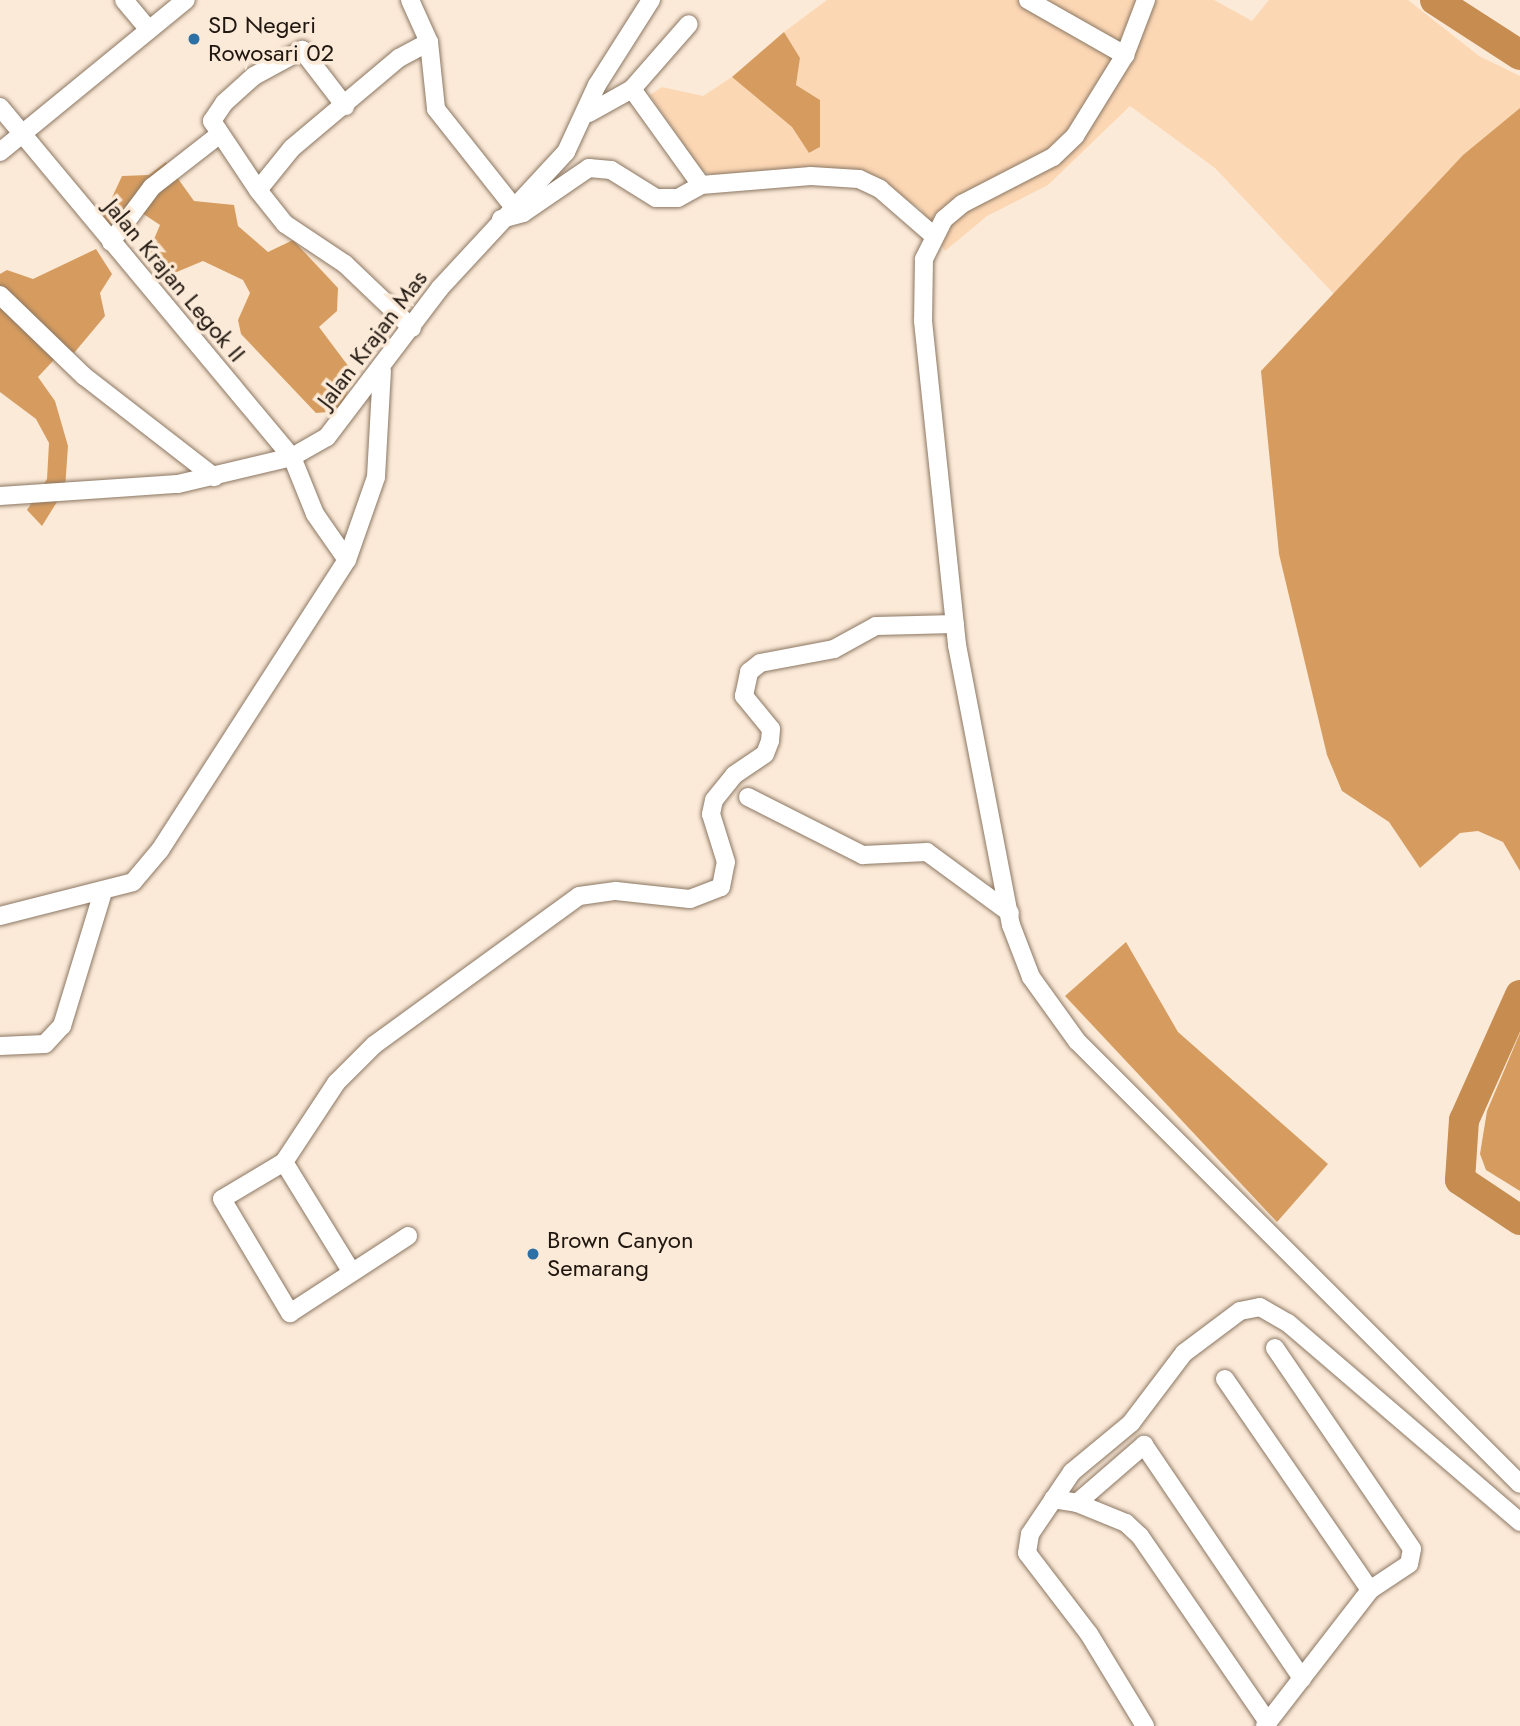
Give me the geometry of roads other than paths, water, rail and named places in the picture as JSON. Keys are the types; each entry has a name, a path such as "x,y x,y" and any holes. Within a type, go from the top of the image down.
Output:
{"street":[{"path":"124,0 146,26"},
{"path":"0,152 146,26 186,0"},
{"path":"410,0 429,42 436,109 506,212 523,213 589,168 611,170 656,198 678,198 701,186 760,178 859,179 934,236"},
{"name":"Jalan Krajan Mas","path":"0,496 214,477 292,457 327,437 506,212 566,152 589,113 597,85 651,0"},
{"path":"1028,0 1125,55"},
{"path":"1146,0 1125,55 1094,110 1053,157 962,204 934,236 924,258 923,321 955,624 1010,913 1031,977 1077,1041 1520,1485"},
{"path":"589,113 632,89 689,24"},
{"path":"258,190 292,148 399,58 429,42"},
{"path":"345,106 300,50 254,76 224,103 212,121 258,190 285,224 345,264 412,328"},
{"path":"632,89 701,186"},
{"name":"Jalan Krajan Legok II","path":"0,107 24,130 111,242 292,457 315,514 347,560"},
{"path":"111,242 152,187 220,134"},
{"path":"0,295 84,376 214,477"},
{"path":"0,916 102,895 133,882 160,850 347,560 376,477 382,370"},
{"path":"408,1236 290,1313 222,1199 284,1162 330,1091 374,1045 447,997 558,906 597,892 690,899 721,887 726,862 711,814 714,800 765,754 770,741 771,729 744,696 749,672 761,663 834,649 876,626 955,624"},
{"path":"748,797 863,855 927,852 1010,913"},
{"path":"0,1046 45,1044 62,1026 102,895"},
{"path":"284,1162 351,1271"},
{"path":"1145,1726 1089,1634 1027,1553 1030,1534 1072,1472 1131,1423 1184,1353 1240,1311 1259,1307 1349,1370 1520,1522"},
{"path":"1053,1499 1077,1503 1126,1523 1140,1536 1267,1724 1370,1590 1409,1564 1412,1549 1275,1348"},
{"path":"1225,1379 1370,1590"},
{"path":"1077,1503 1144,1446 1302,1678"}],"waterway":[{"path":"1435,0 1520,55"},
{"path":"1520,995 1464,1120 1460,1180 1520,1220"}],"place":[{"name":"SD Negeri Rowosari 02","path":"194,39"},
{"name":"Brown Canyon Semarang","path":"533,1254"}]}
